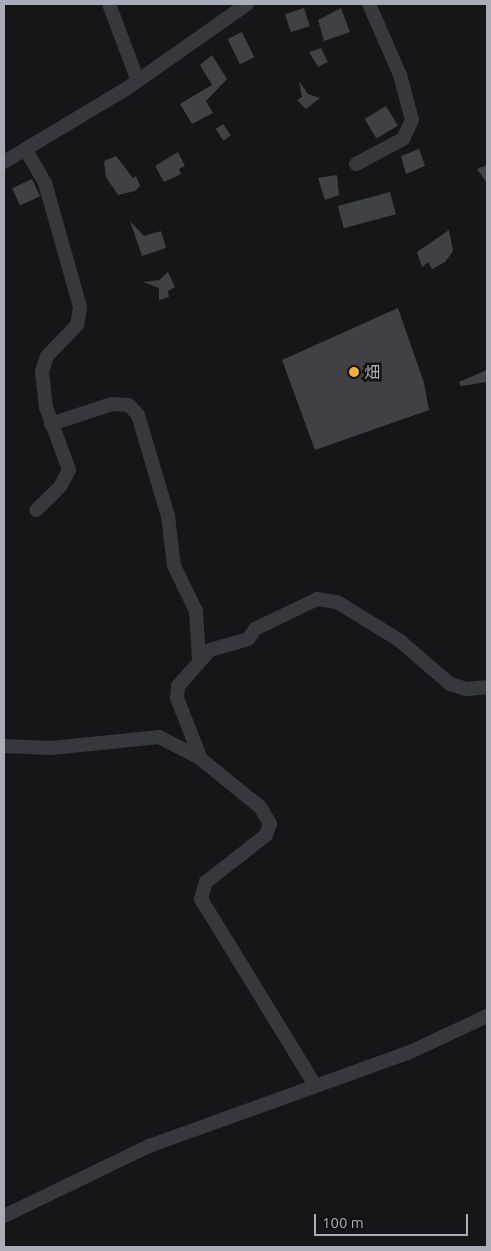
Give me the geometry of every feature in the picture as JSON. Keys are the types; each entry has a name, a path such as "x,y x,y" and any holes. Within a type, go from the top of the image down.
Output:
{"street":[{"path":"109,4 138,80"},
{"path":"4,162 138,80 247,4"},
{"path":"356,164 403,138 412,120 400,75 369,4"},
{"path":"26,150 45,184 80,307 77,325 47,356 42,371 51,424 69,470 60,488 36,510"},
{"path":"51,424 112,404 129,405 138,415 168,516 174,566 196,612 199,660"},
{"path":"201,759 176,690 199,660 217,647 248,638 255,629 299,606 328,599 399,640 450,684 466,689 487,687"},
{"path":"4,746 51,748 159,737 201,759 260,807 270,824 266,835 206,882 201,899 315,1085"},
{"path":"4,1216 150,1146 408,1053 487,1016"}],"building":[{"path":"304,8 310,26 291,32 285,14"},
{"path":"341,8 350,32 324,41 318,20"},
{"path":"242,32 254,57 240,64 228,39"},
{"path":"321,48 328,62 318,67 309,52"},
{"path":"212,55 227,79 206,101 213,113 192,124 180,104 212,85 200,65"},
{"path":"299,81 308,94 320,98 306,109 297,100 302,97"},
{"path":"386,106 398,126 376,139 365,119"},
{"path":"223,124 231,136 223,141 216,129"},
{"path":"419,149 425,166 406,174 401,156"},
{"path":"178,152 185,166 179,169 181,174 164,182 155,166"},
{"path":"116,156 133,178 136,176 140,186 135,191 118,195 106,177 104,161"},
{"path":"487,165 487,183 477,169"},
{"path":"337,175 339,195 325,200 318,178"},
{"path":"32,179 40,196 20,206 12,188"},
{"path":"390,192 396,214 344,228 338,206"},
{"path":"130,221 144,236 161,231 166,248 142,256"},
{"path":"449,230 453,251 445,262 432,269 428,262 422,267 417,252"},
{"path":"168,272 175,287 168,291 169,297 159,300 159,288 143,282 159,280"},
{"name":"畑","path":"398,308 424,383 429,410 315,450 282,360"},
{"path":"487,370 487,382 461,386 459,382"}],"place":[{"name":"畑","path":"354,372"}]}
